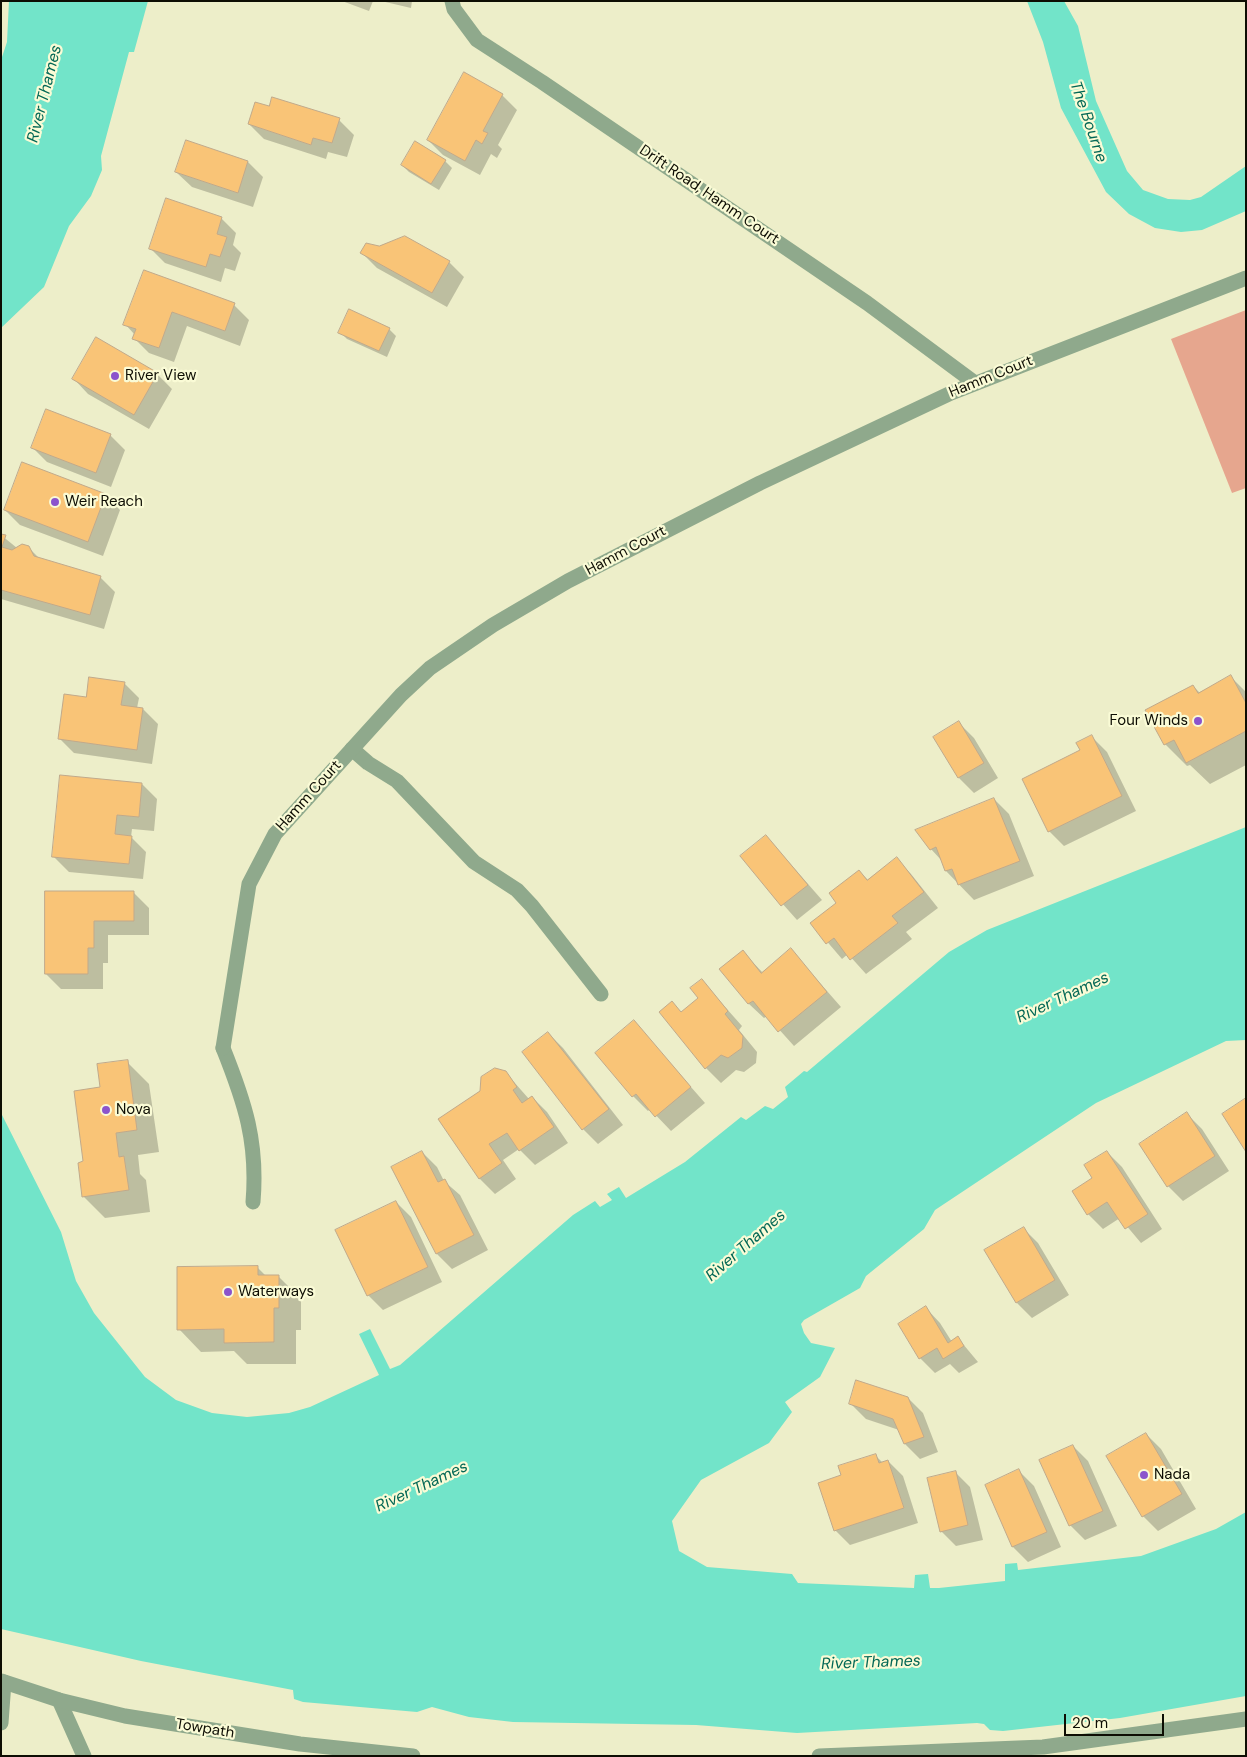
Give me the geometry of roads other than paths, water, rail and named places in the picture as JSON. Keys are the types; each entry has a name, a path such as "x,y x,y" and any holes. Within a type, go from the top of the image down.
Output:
{"street":[{"name":"Drift Road, Hamm Court","path":"452,1 454,9 477,40 868,303 975,383"},
{"name":"Hamm Court","path":"252,1202 256,1170 250,1131 242,1095 223,1048 249,884 275,834 401,695 430,668 493,625 568,581 699,512 951,393 1246,278"},
{"path":"352,749 368,763 397,781 474,862 517,890 532,906 601,994"},
{"path":"1,1723 3,1682"},
{"name":"Towpath","path":"3,1682 59,1700 125,1716 300,1744 413,1756"},
{"path":"59,1700 84,1756"},
{"path":"820,1756 1043,1746 1246,1719"}],"water":[{"name":"River Thames","path":"9,1 148,1 134,52 129,52 101,156 102,170 91,196 69,226 44,287 1,328 1,60 7,42"},
{"name":"The Bourne","path":"1027,1 1064,1 1078,26 1096,101 1127,171 1143,190 1168,199 1190,200 1201,197 1246,166 1246,211 1202,230 1181,232 1155,228 1129,214 1106,192 1061,108 1043,42"},
{"name":"River Thames","path":"1246,827 1246,1040 1226,1041 1096,1103 935,1210 924,1229 866,1276 860,1288 804,1320 801,1324 804,1333 811,1343 835,1348 820,1377 785,1402 792,1412 769,1443 701,1480 672,1521 679,1551 707,1567 792,1574 798,1583 914,1588 915,1575 928,1574 930,1588 939,1588 1005,1581 1005,1564 1017,1563 1018,1570 1141,1556 1216,1529 1246,1512 1246,1696 1120,1718 1003,1731 990,1730 984,1724 977,1723 797,1733 696,1725 513,1722 469,1717 432,1707 417,1712 303,1702 294,1699 293,1690 141,1661 1,1629 1,1113 61,1232 76,1281 94,1313 145,1377 176,1400 212,1413 247,1417 289,1413 310,1407 379,1375 359,1334 370,1329 390,1369 400,1365 573,1215 595,1201 600,1207 612,1200 607,1194 619,1187 626,1198 685,1162 741,1117 746,1120 765,1106 773,1109 788,1097 785,1087 804,1071 807,1072 949,952 987,930"}],"place":[{"name":"River View","path":"115,376"},
{"name":"Weir Reach","path":"55,502"},
{"name":"Four Winds","path":"1198,721"},
{"name":"Nova","path":"106,1110"},
{"name":"Waterways","path":"228,1292"},
{"name":"Nada","path":"1144,1475"}]}
